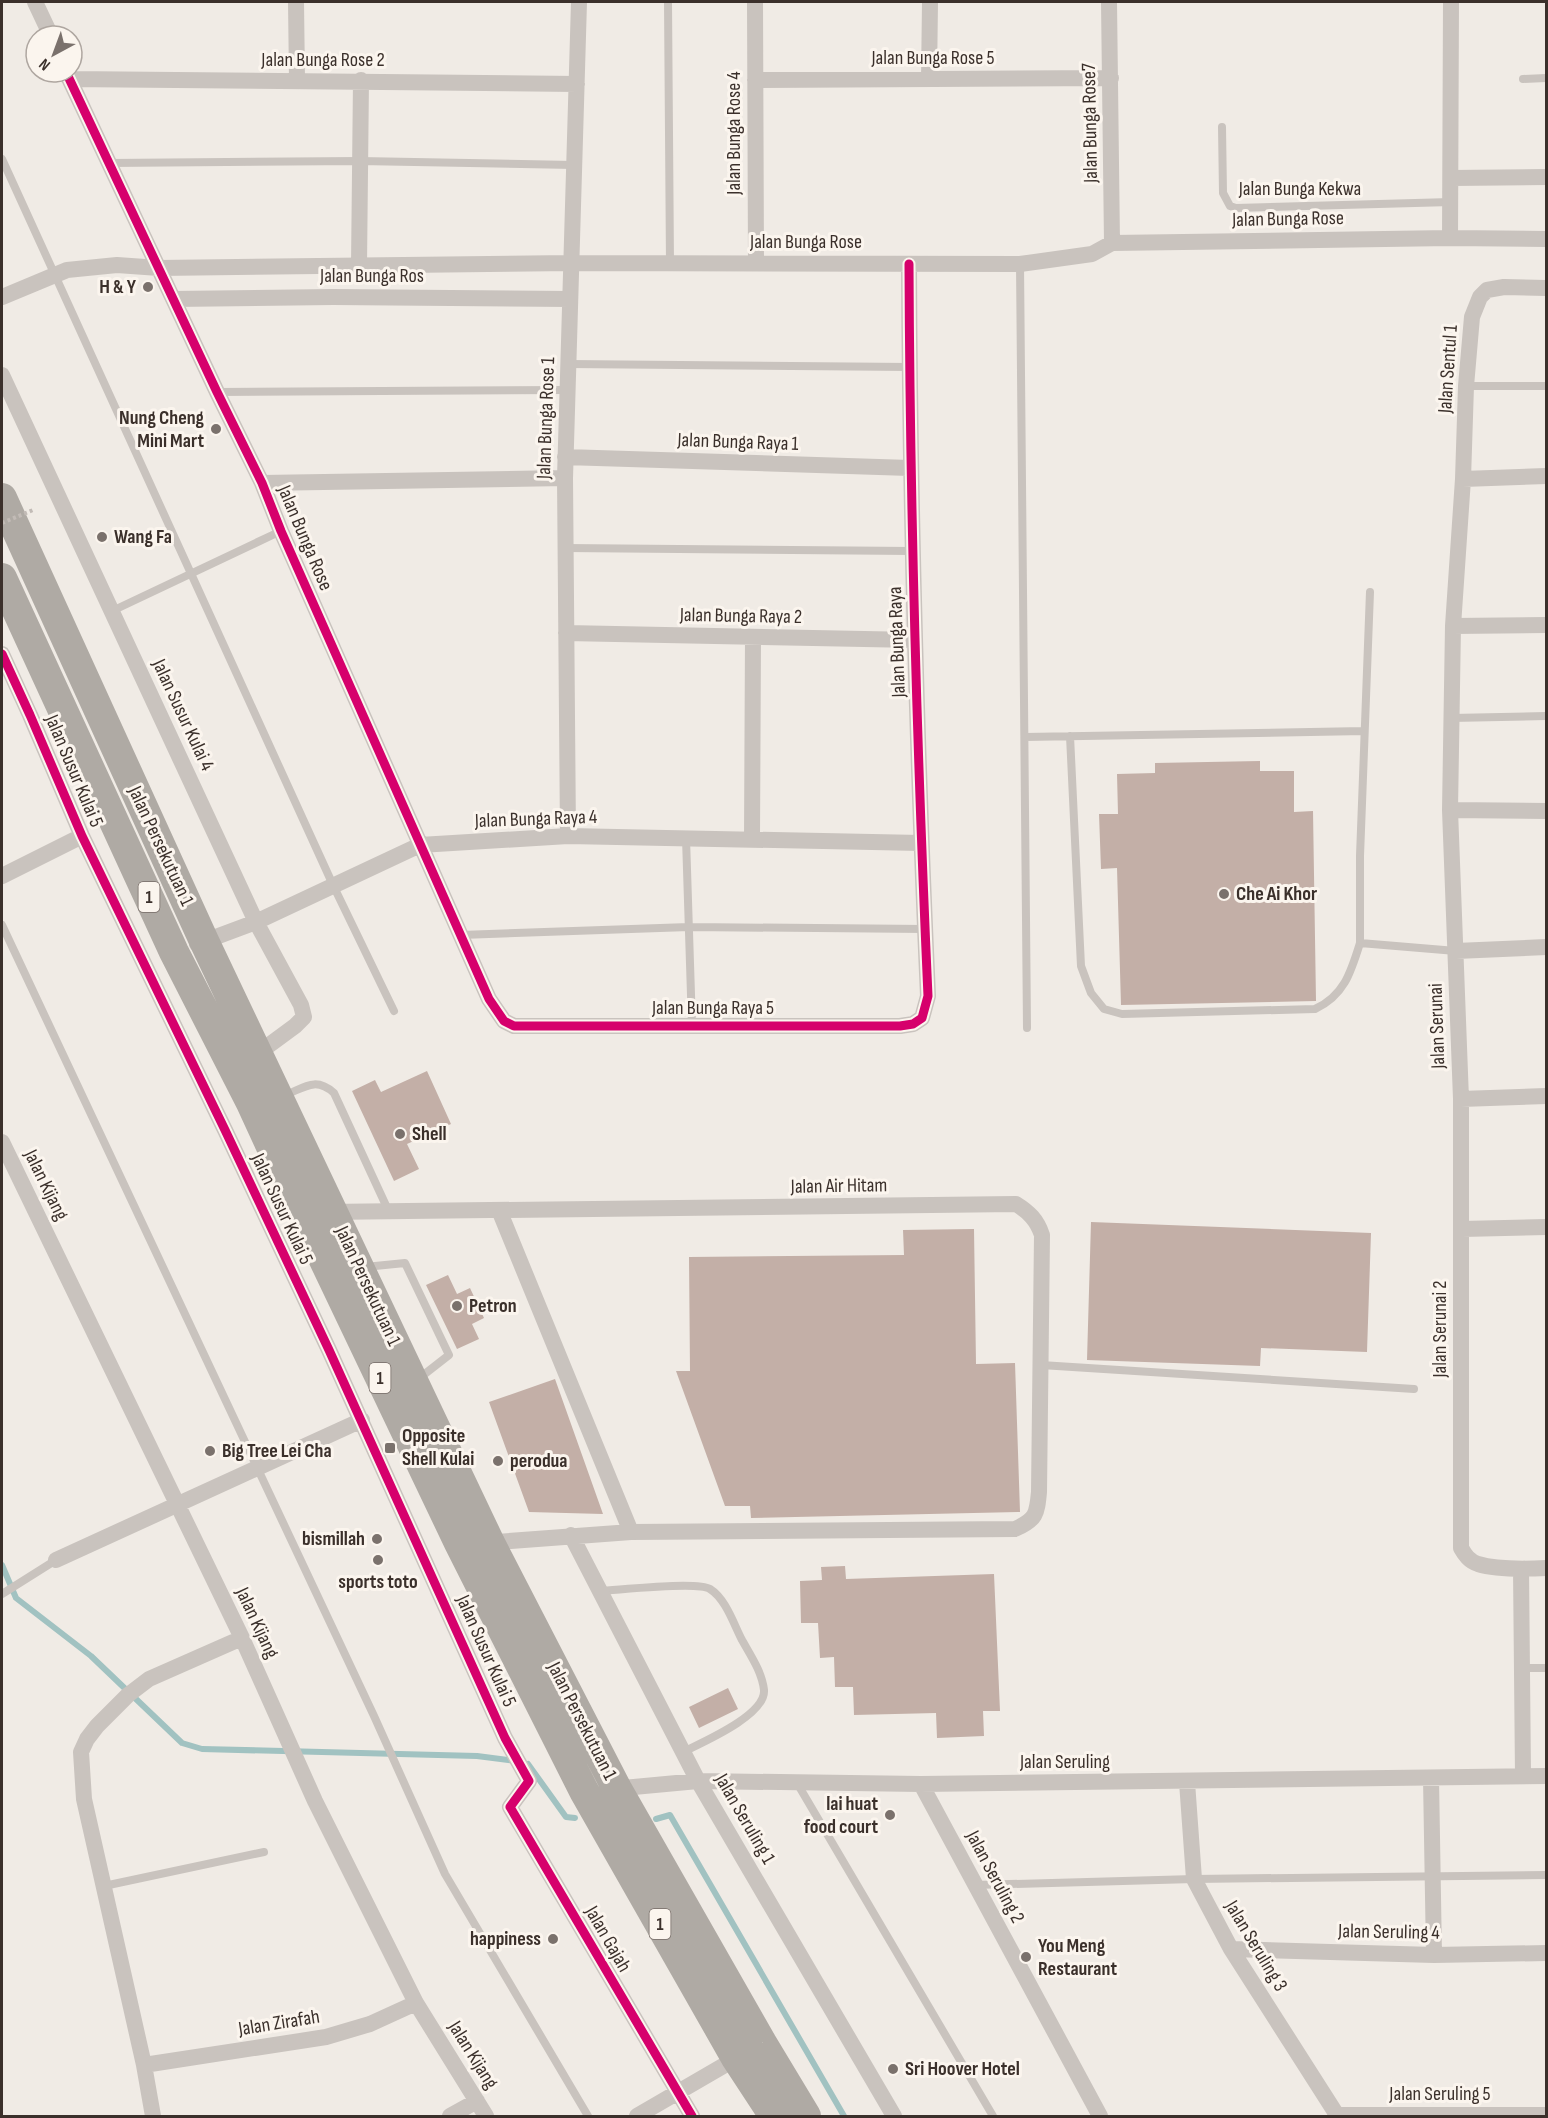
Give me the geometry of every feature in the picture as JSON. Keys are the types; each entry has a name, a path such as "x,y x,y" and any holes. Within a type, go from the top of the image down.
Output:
{"highway":[{"name":"Jalan Persekutuan 1","path":"2,498 204,941 490,1543 749,2050 774,2116"},
{"name":"Jalan Persekutuan 1","path":"2,578 174,952 251,1103 459,1542 584,1791 749,2050 806,2116"}],"street":[{"path":"35,2 45,24"},
{"path":"296,2 297,80"},
{"name":"Jalan Bunga Rose 1","path":"568,837 565,457 579,2"},
{"name":"Jalan Bunga Rose 4","path":"755,2 756,263"},
{"path":"929,79 930,2"},
{"name":"Jalan Bunga Rose7","path":"1109,2 1112,243"},
{"path":"1450,238 1451,2"},
{"name":"Jalan Bunga Rose 2","path":"84,75 577,84"},
{"name":"Jalan Bunga Rose 5","path":"755,80 1111,78"},
{"path":"359,265 361,80"},
{"name":"Jalan Bunga Rose","path":"72,84 262,483 280,531 460,935 489,999 504,1021"},
{"path":"1452,178 1546,177"},
{"name":"Jalan Bunga Rose","path":"2,297 67,270 117,265 159,268 670,262 1020,264 1092,254 1112,243 1450,238 1546,239"},
{"name":"Jalan Bunga Raya","path":"909,264 912,551 928,996 922,1018"},
{"name":"Jalan Sentul 1","path":"1450,718 1466,386 1472,317 1480,297 1487,290 1504,287 1546,288"},
{"name":"Jalan Bunga Ros","path":"173,298 570,299"},
{"name":"Jalan Susur Kulai 4","path":"2,375 256,922 301,1005 304,1017 296,1026 257,1054"},
{"name":"Jalan Bunga Raya 1","path":"565,457 910,468"},
{"path":"1463,479 1546,476"},
{"path":"262,483 565,477"},
{"path":"1453,626 1546,625"},
{"name":"Jalan Bunga Raya 2","path":"566,633 915,640"},
{"path":"752,838 753,637"},
{"name":"Jalan Susur Kulai 5","path":"2,654 82,836 225,1130 362,1420 505,1738 529,1780"},
{"name":"Jalan Serunai","path":"1450,718 1450,810 1461,1099"},
{"path":"1450,810 1546,811"},
{"path":"2,876 82,836"},
{"name":"Jalan Bunga Raya 4","path":"174,952 256,922 420,845 568,837 752,838 921,843"},
{"path":"1456,951 1546,947"},
{"name":"Jalan Bunga Raya 5","path":"504,1021 514,1026 900,1026 913,1024 922,1018"},
{"path":"1461,1099 1546,1096"},
{"name":"Jalan Serunai 2","path":"1461,1099 1461,1548 1467,1558 1477,1564 1521,1569"},
{"name":"Jalan Kijang","path":"2,1142 242,1638 315,1801 416,2003 486,2116"},
{"name":"Jalan Air Hitam","path":"302,1214 332,1211 1016,1204 1027,1211 1038,1223 1042,1235 1039,1492 1037,1512 1029,1523 1016,1529 1001,1530 631,1532 490,1543 459,1542"},
{"path":"498,1210 631,1532"},
{"path":"1462,1229 1546,1227"},
{"path":"56,1560 362,1420"},
{"name":"Jalan Seruling 1","path":"571,1535 698,1781 894,2116"},
{"path":"1523,1776 1521,1569 1546,1568"},
{"path":"153,2116 144,2065 84,1799 81,1752 97,1726 128,1695 149,1679 242,1638"},
{"name":"Jalan Seruling","path":"584,1791 698,1781 921,1784 1546,1776"},
{"path":"1431,1778 1434,1955"},
{"name":"Jalan Gajah","path":"529,1780 510,1807 692,2116"},
{"name":"Jalan Seruling 3","path":"1187,1782 1194,1878 1231,1949 1336,2116"},
{"name":"Jalan Seruling 2","path":"921,1784 1100,2116"},
{"name":"Jalan Seruling 4","path":"1231,1949 1434,1955 1546,1953"},
{"name":"Jalan Zirafah","path":"144,2065 326,2037 370,2024 416,2003"},
{"path":"637,2116 749,2050"},
{"path":"450,2116 477,2101"},
{"name":"Jalan Seruling 5","path":"1336,2116 1546,2115"}],"lane":[{"path":"668,2 670,262"},
{"path":"1522,79 1546,78"},
{"name":"Jalan Bunga Kekwa","path":"1222,127 1223,193 1230,206 1236,208 1451,202"},
{"path":"2,159 333,885 394,1011"},
{"path":"109,163 360,161 574,165"},
{"path":"1020,264 1027,1029"},
{"path":"568,364 910,367"},
{"path":"1466,386 1546,386"},
{"path":"217,392 567,390"},
{"path":"112,611 280,531"},
{"path":"566,548 912,551"},
{"path":"1070,736 1081,966 1091,993 1104,1009 1122,1014 1315,1009 1330,1002 1348,978 1359,944 1370,592"},
{"path":"1450,718 1546,716"},
{"path":"1024,737 1364,731"},
{"path":"686,838 692,1026"},
{"path":"2,925 450,1882 588,2116"},
{"path":"460,935 689,927 925,929"},
{"path":"1359,944 1456,951"},
{"path":"280,1097 317,1083 326,1085 334,1093 389,1212"},
{"path":"359,1267 405,1263 449,1355 414,1383"},
{"path":"1041,1365 1414,1389"},
{"path":"3,1593 56,1560"},
{"path":"600,1591 693,1586 710,1588 721,1599 761,1675 765,1693 760,1706 750,1715 683,1752"},
{"path":"1522,1668 1546,1668"},
{"path":"797,1782 993,2116"},
{"path":"104,1886 264,1852"},
{"path":"975,1885 1194,1878 1546,1875"}],"path":[{"path":"2,523 33,510"}],"building":[{"path":"1260,761 1260,771 1294,771 1294,812 1313,811 1316,1001 1121,1005 1117,868 1101,869 1099,814 1118,814 1117,774 1155,773 1155,763"},
{"name":"Shell","path":"427,1071 451,1124 407,1144 419,1169 394,1181 352,1091 375,1080 381,1092"},
{"path":"1091,1222 1371,1233 1367,1352 1261,1348 1260,1366 1087,1360"},
{"path":"974,1229 976,1364 1015,1363 1020,1512 751,1518 750,1506 725,1506 676,1371 690,1371 689,1257 904,1255 903,1230"},
{"name":"Petron","path":"448,1275 457,1294 470,1288 484,1318 472,1324 479,1339 457,1349 426,1285"},
{"path":"555,1379 603,1514 529,1512 489,1402"},
{"path":"845,1566 846,1579 994,1574 1000,1711 983,1711 984,1736 937,1738 936,1713 854,1715 853,1687 835,1687 834,1657 820,1658 818,1623 801,1623 800,1581 822,1580 821,1567"},
{"path":"728,1688 738,1709 699,1728 689,1707"}],"waterway":[{"path":"2,1565 16,1598 91,1656 182,1743 202,1749 477,1756 516,1761"},
{"path":"528,1764 566,1817 575,1818"},
{"path":"656,1819 670,1815 844,2116"}],"cycle path":[{"path":"72,84 262,483 281,531 489,999 504,1021 514,1026 900,1026 913,1024 922,1018 928,996 915,630 909,264"},
{"path":"2,654 82,836 225,1130 329,1350 505,1738 529,1781 510,1807 692,2116"}],"place":[{"name":"H & Y","path":"148,287"},
{"name":"Nung Cheng Mini Mart","path":"216,429"},
{"name":"Wang Fa","path":"102,537"},
{"name":"Che Ai Khor","path":"1224,894"},
{"name":"Shell","path":"400,1134"},
{"name":"Petron","path":"457,1306"},
{"name":"Opposite Shell Kulai","path":"390,1448"},
{"name":"Big Tree Lei Cha","path":"210,1451"},
{"name":"perodua","path":"498,1461"},
{"name":"bismillah","path":"377,1539"},
{"name":"sports toto","path":"378,1560"},
{"name":"lai huat food court","path":"890,1815"},
{"name":"happiness","path":"553,1939"},
{"name":"You Meng Restaurant","path":"1026,1957"},
{"name":"Sri Hoover Hotel","path":"893,2069"}]}
